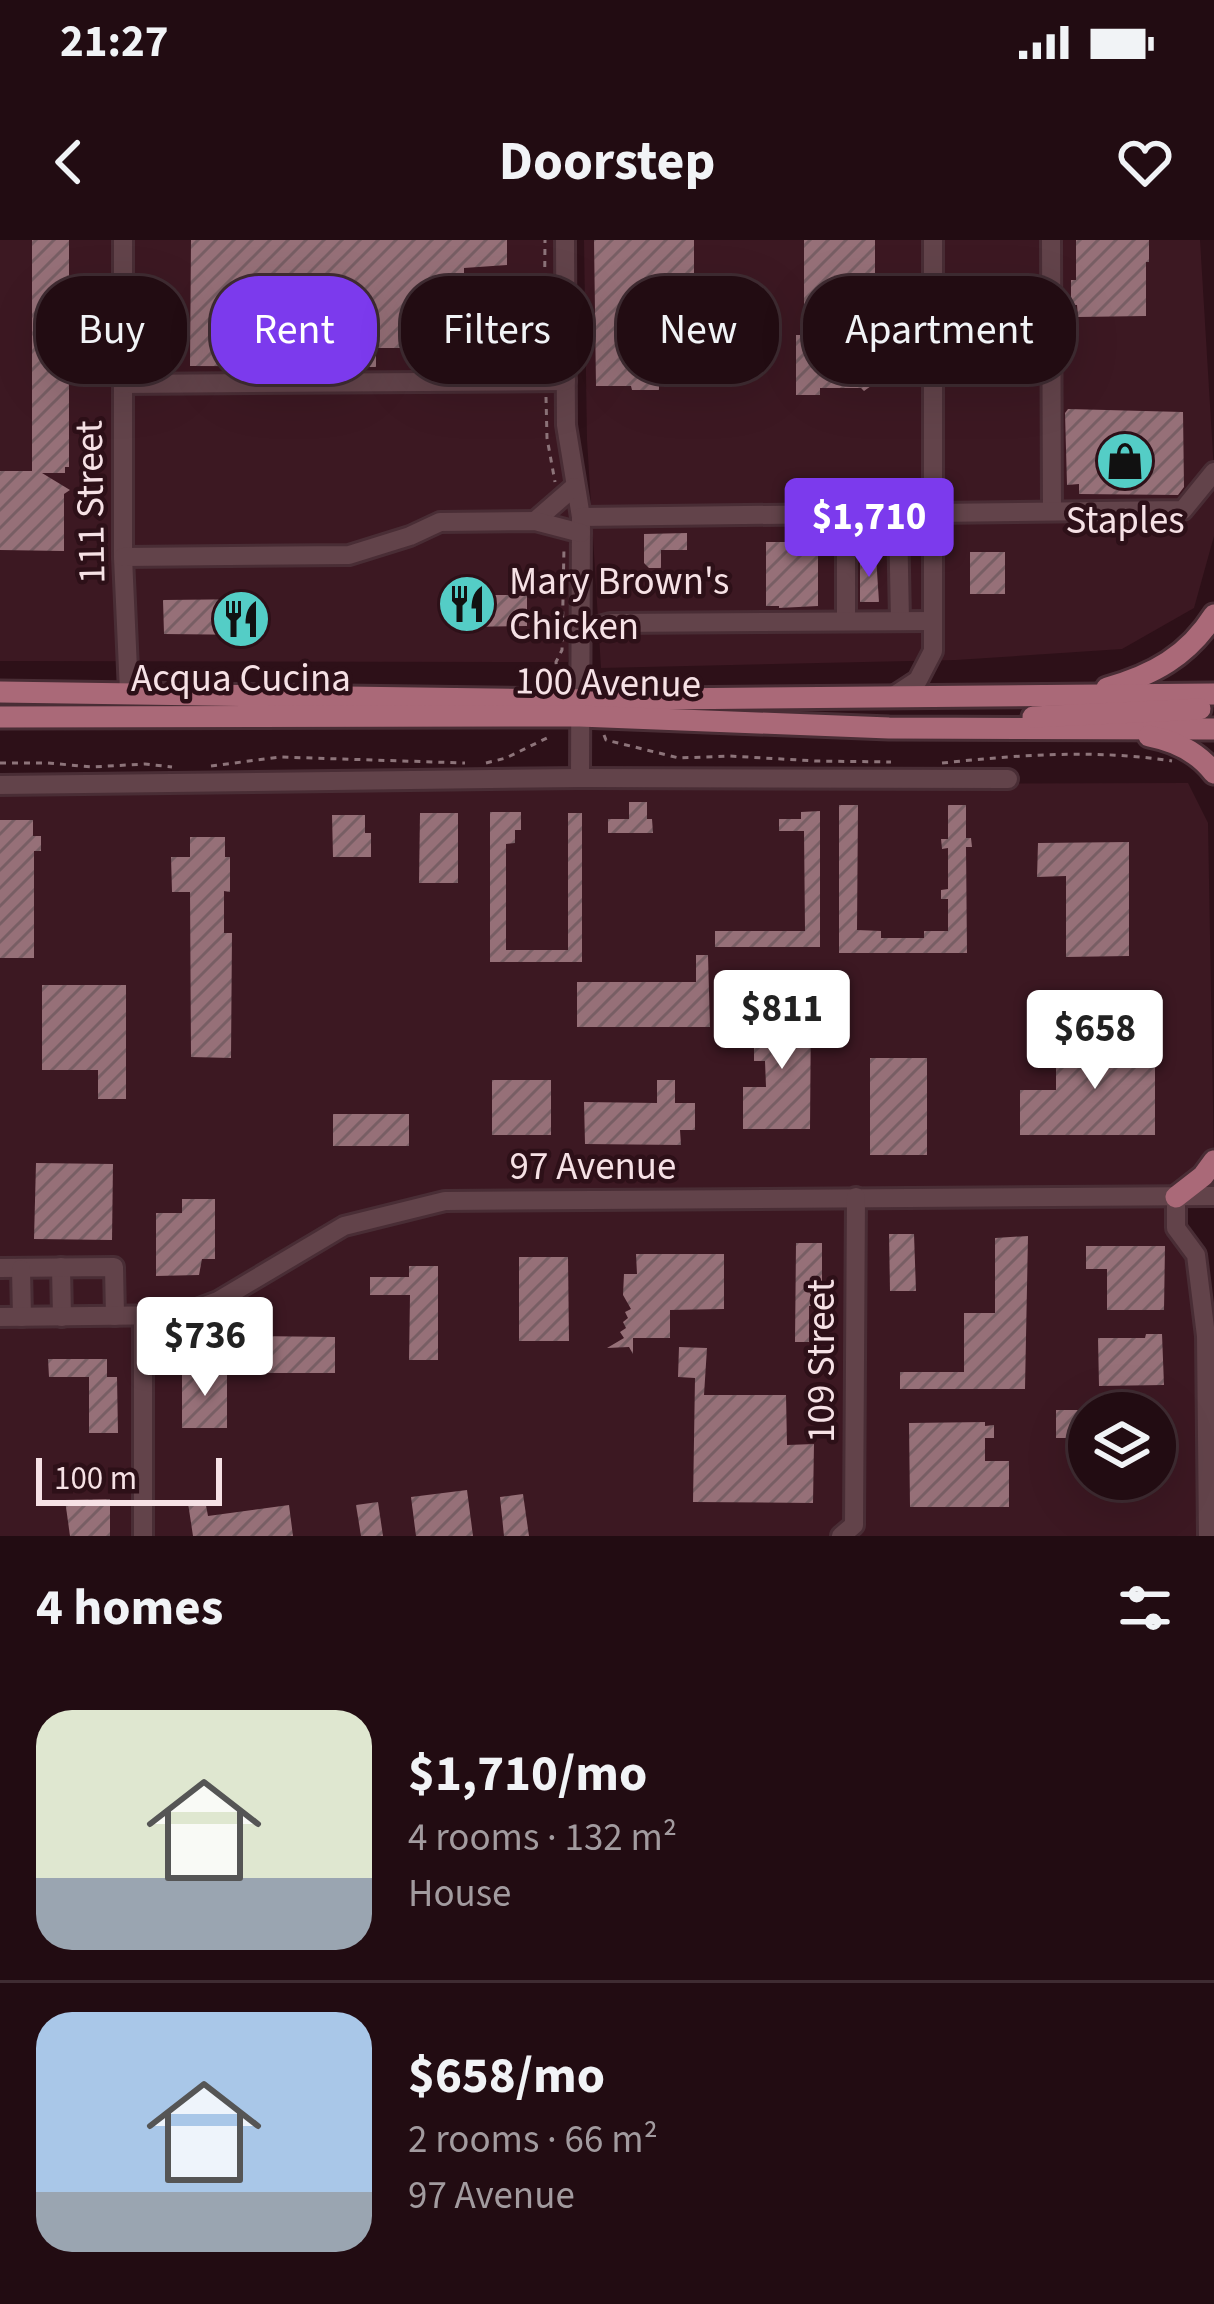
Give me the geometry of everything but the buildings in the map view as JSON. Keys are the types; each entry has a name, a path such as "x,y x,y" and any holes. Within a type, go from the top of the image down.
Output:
{"main road":[{"path":"1059,697 1108,688 1155,671 1190,647 1214,615"},
{"name":"100 Avenue","path":"0,692 580,708 890,728 1214,729"},
{"name":"100 Avenue","path":"0,717 1214,694"},
{"path":"890,728 1214,708"},
{"path":"1107,729 1168,740 1209,767"},
{"path":"1176,1197 1214,1161"}],"street":[{"name":"111 Street","path":"123,240 123,276"},
{"path":"565,240 565,276"},
{"path":"891,698 918,680 933,651 933,240"},
{"path":"1051,240 1052,511"},
{"path":"187,384 401,383"},
{"name":"111 Street","path":"123,384 129,692"},
{"path":"566,384 566,489 575,528 580,631 580,778"},
{"path":"846,621 846,535 851,530 933,513 1183,510 1214,472"},
{"path":"535,521 566,489"},
{"path":"123,557 349,555 440,523 535,521 575,528 898,521"},
{"path":"898,521 900,621"},
{"path":"580,631 610,623 900,621 933,627"},
{"path":"0,785 1008,779"},
{"name":"97 Avenue","path":"0,1317 182,1315 218,1301 344,1226 445,1201 1214,1196"},
{"name":"109 Street","path":"848,1531 856,1197"},
{"path":"1176,1197 1176,1228 1196,1255 1206,1336 1208,1536"},
{"path":"61,1267 62,1317"},
{"path":"0,1268 114,1267 116,1316"},
{"path":"21,1269 22,1317"},
{"path":"143,1316 143,1536"}],"path":[{"path":"545,240 545,276"},
{"path":"546,390 547,438 566,489"},
{"path":"557,676 575,528"},
{"path":"604,735 606,740 679,758 898,762"},
{"path":"214,766 280,758 483,764 551,736"},
{"path":"939,763 996,756 1114,754 1190,764 1197,769 1209,767"},
{"path":"0,763 168,766"}],"shaded area":[{"path":"0,240 568,240 570,276 401,276 401,384 574,384 581,533 568,662 0,661"},
{"path":"584,240 1200,240 1214,536 1194,608 1122,649 956,660 601,668 587,440 586,384 593,384 593,276 585,276"},
{"path":"1188,783 1208,823 1214,1161 1176,1197 1176,1228 1196,1255 1208,1536 0,1536 0,786"}],"place":[{"name":"Staples","path":"1125,461"},
{"name":"Mary Brown's Chicken","path":"467,604"},
{"name":"Acqua Cucina","path":"241,619"}]}
